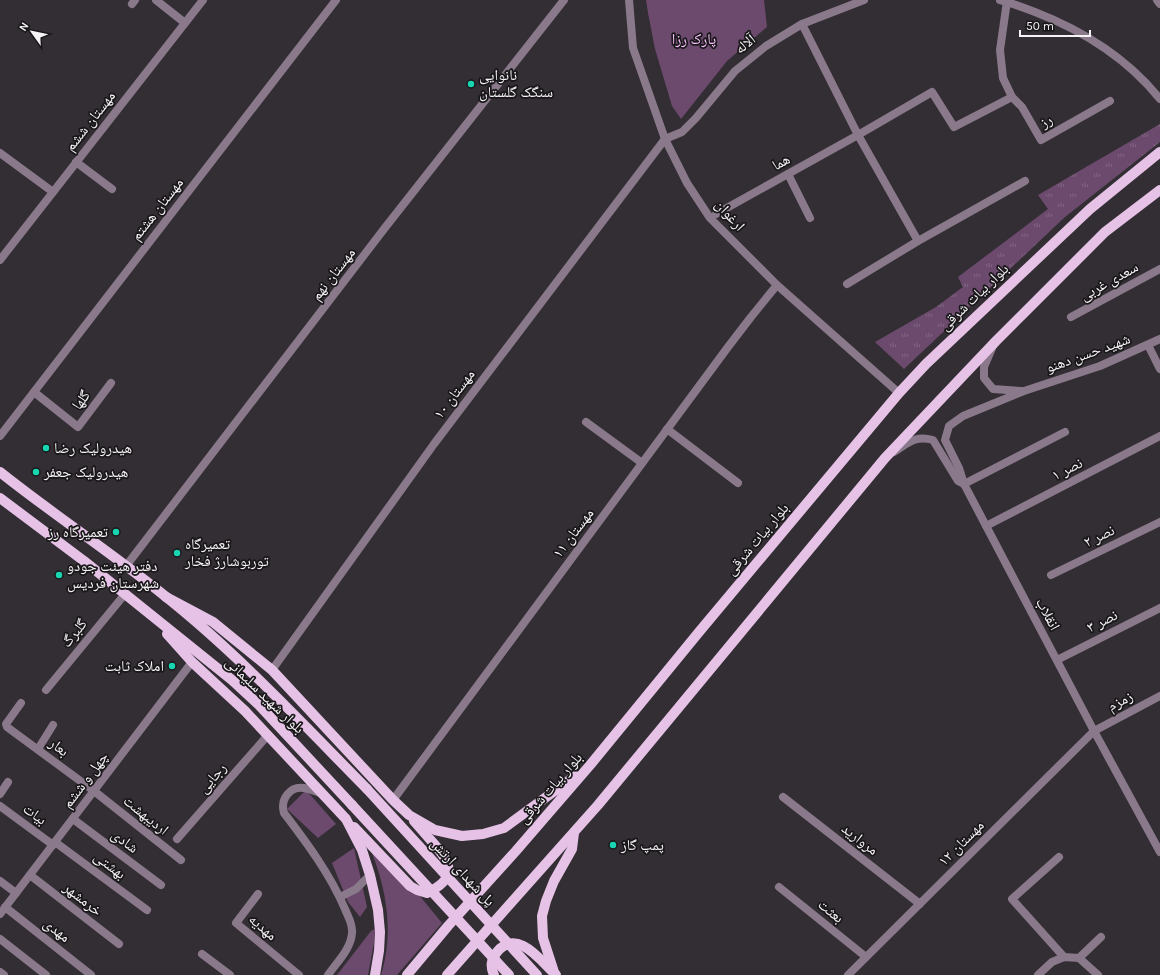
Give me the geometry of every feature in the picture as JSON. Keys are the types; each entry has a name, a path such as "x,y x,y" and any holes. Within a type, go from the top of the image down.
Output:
{"main road":[{"name":"بلوار بیات شرقی","path":"407,975 448,926 515,852 591,764 694,638 899,393 926,364 1090,209 1158,154"},
{"path":"447,975 574,833 885,458 996,341 1105,232 1160,190"},
{"path":"0,472 166,596 213,622 272,670 393,800 409,815 442,853 449,870 444,881 427,893 410,886 245,711 192,662 150,614 0,498"},
{"name":"بلوار شهید سلیمانی","path":"166,596 265,684 367,789"},
{"name":"بلوار شهید سلیمانی","path":"150,614 227,676 259,705 509,975"},
{"path":"409,815 435,830 462,836 483,834 504,828 526,814 591,764"},
{"name":"پل شهدای ارتش","path":"367,789 537,975"},
{"path":"346,819 362,850 370,875 378,910 380,932 379,951 375,975"},
{"path":"555,974 543,938 542,916 554,881 572,849 574,833"},
{"path":"494,975 491,967 492,961 502,947 510,943 527,948 555,974"}],"street":[{"path":"156,0 185,23"},
{"name":"مهستان ششم","path":"0,260 203,0"},
{"name":"مهستان هشتم","path":"0,436 336,0"},
{"name":"مهستان نهم","path":"126,566 389,223 564,0"},
{"name":"ارغوان","path":"629,0 633,48 665,139 687,183 710,218 777,285 899,393"},
{"name":"آلاله","path":"665,139 682,132 696,118 735,71 766,46 802,24 864,0"},
{"path":"1005,0 1062,23 1095,41 1130,68 1160,99"},
{"name":"رز","path":"1005,0 1000,50 1003,78 1012,97 1022,107 1041,140 1110,101"},
{"path":"1157,0 1160,4"},
{"path":"802,24 858,135 918,241"},
{"name":"هما","path":"716,214 932,92 954,128 1012,97"},
{"name":"مهستان ۱۰","path":"272,670 434,444 665,139"},
{"path":"0,153 53,192"},
{"path":"76,162 112,189"},
{"path":"788,174 810,218"},
{"path":"847,284 918,241 1025,182"},
{"name":"سعدی غربی","path":"1071,317 1160,269"},
{"name":"مهستان ۱۱","path":"393,800 667,429 751,317 777,285"},
{"name":"شهید حسن دهنو","path":"964,484 959,468 945,440 950,426 963,416 1024,391 1100,366 1160,339"},
{"path":"996,341 984,367 984,378 993,389 1024,391"},
{"path":"1148,345 1160,369"},
{"name":"گلها","path":"34,392 78,427 111,383"},
{"path":"586,422 642,463"},
{"path":"667,429 738,483"},
{"path":"964,484 1065,432"},
{"name":"نصر ۱","path":"986,526 1160,436"},
{"name":"انقلاب","path":"885,458 914,439 924,438 932,440 958,481 964,484 1094,731 1160,852"},
{"name":"نصر ۲","path":"1051,575 1160,522"},
{"name":"گلبرگ","path":"46,690 125,594"},
{"name":"نصر ۳","path":"1057,660 1160,608"},
{"name":"چهل و ششم","path":"0,914 192,662"},
{"name":"زمزم","path":"1094,731 1160,696"},
{"name":"بعار","path":"21,704 6,724 7,727 94,791"},
{"path":"38,749 53,725"},
{"name":"مهستان ۱۲","path":"848,975 1094,731"},
{"name":"رجایی","path":"177,839 268,735"},
{"path":"0,794 8,782"},
{"path":"324,794 304,788 297,789 290,791 284,799 282,806 284,813 312,849 340,897 351,924 352,932 350,944 328,975"},
{"name":"اردیبهشت","path":"94,791 181,860"},
{"name":"مروارید","path":"783,797 920,904"},
{"name":"بیات","path":"0,806 54,843"},
{"name":"شادی","path":"73,819 161,885"},
{"name":"بهشتی","path":"54,843 147,910"},
{"path":"1058,857 1012,899 1064,957"},
{"name":"خرمشهر","path":"30,875 119,944"},
{"path":"340,897 356,889 370,875"},
{"path":"0,881 16,893"},
{"name":"بعثت","path":"779,887 866,957"},
{"name":"مهدیه","path":"258,894 236,923 298,975"},
{"name":"مهدی","path":"5,907 91,975"},
{"path":"1079,958 1101,937"},
{"path":"0,939 46,975"},
{"path":"202,954 230,975"},
{"path":"1038,975 1052,962 1064,957 1079,958 1098,975"},
{"path":"0,972 4,975"}],"green space":[{"name":"پارک رزا","path":"646,0 764,0 767,27 727,61 681,119 672,106 655,49"},
{"path":"1160,124 1160,142 1065,217 904,369 875,342 936,307 963,287 958,277 1048,209 1038,195"},
{"path":"306,790 336,824 318,838 287,809"},
{"path":"354,848 367,907 360,917 348,902 332,863"},
{"path":"371,851 419,895 442,923 397,975 381,975 387,944 387,912 381,881"},
{"path":"375,929 368,975 337,975 371,931"}],"place":[{"name":"نانوایی سنگک گلستان","path":"471,84"},
{"name":"هیدرولیک رضا","path":"46,448"},
{"name":"هیدرولیک جعفر","path":"36,472"},
{"name":"تعمیرگاه رز","path":"116,532"},
{"name":"تعمیرگاه توربوشارژ فخار","path":"177,553"},
{"name":"دفتر هیئت جودو شهرستان فردیس","path":"59,575"},
{"name":"املاک ثابت","path":"172,666"},
{"name":"پمپ گاز","path":"613,845"}]}
